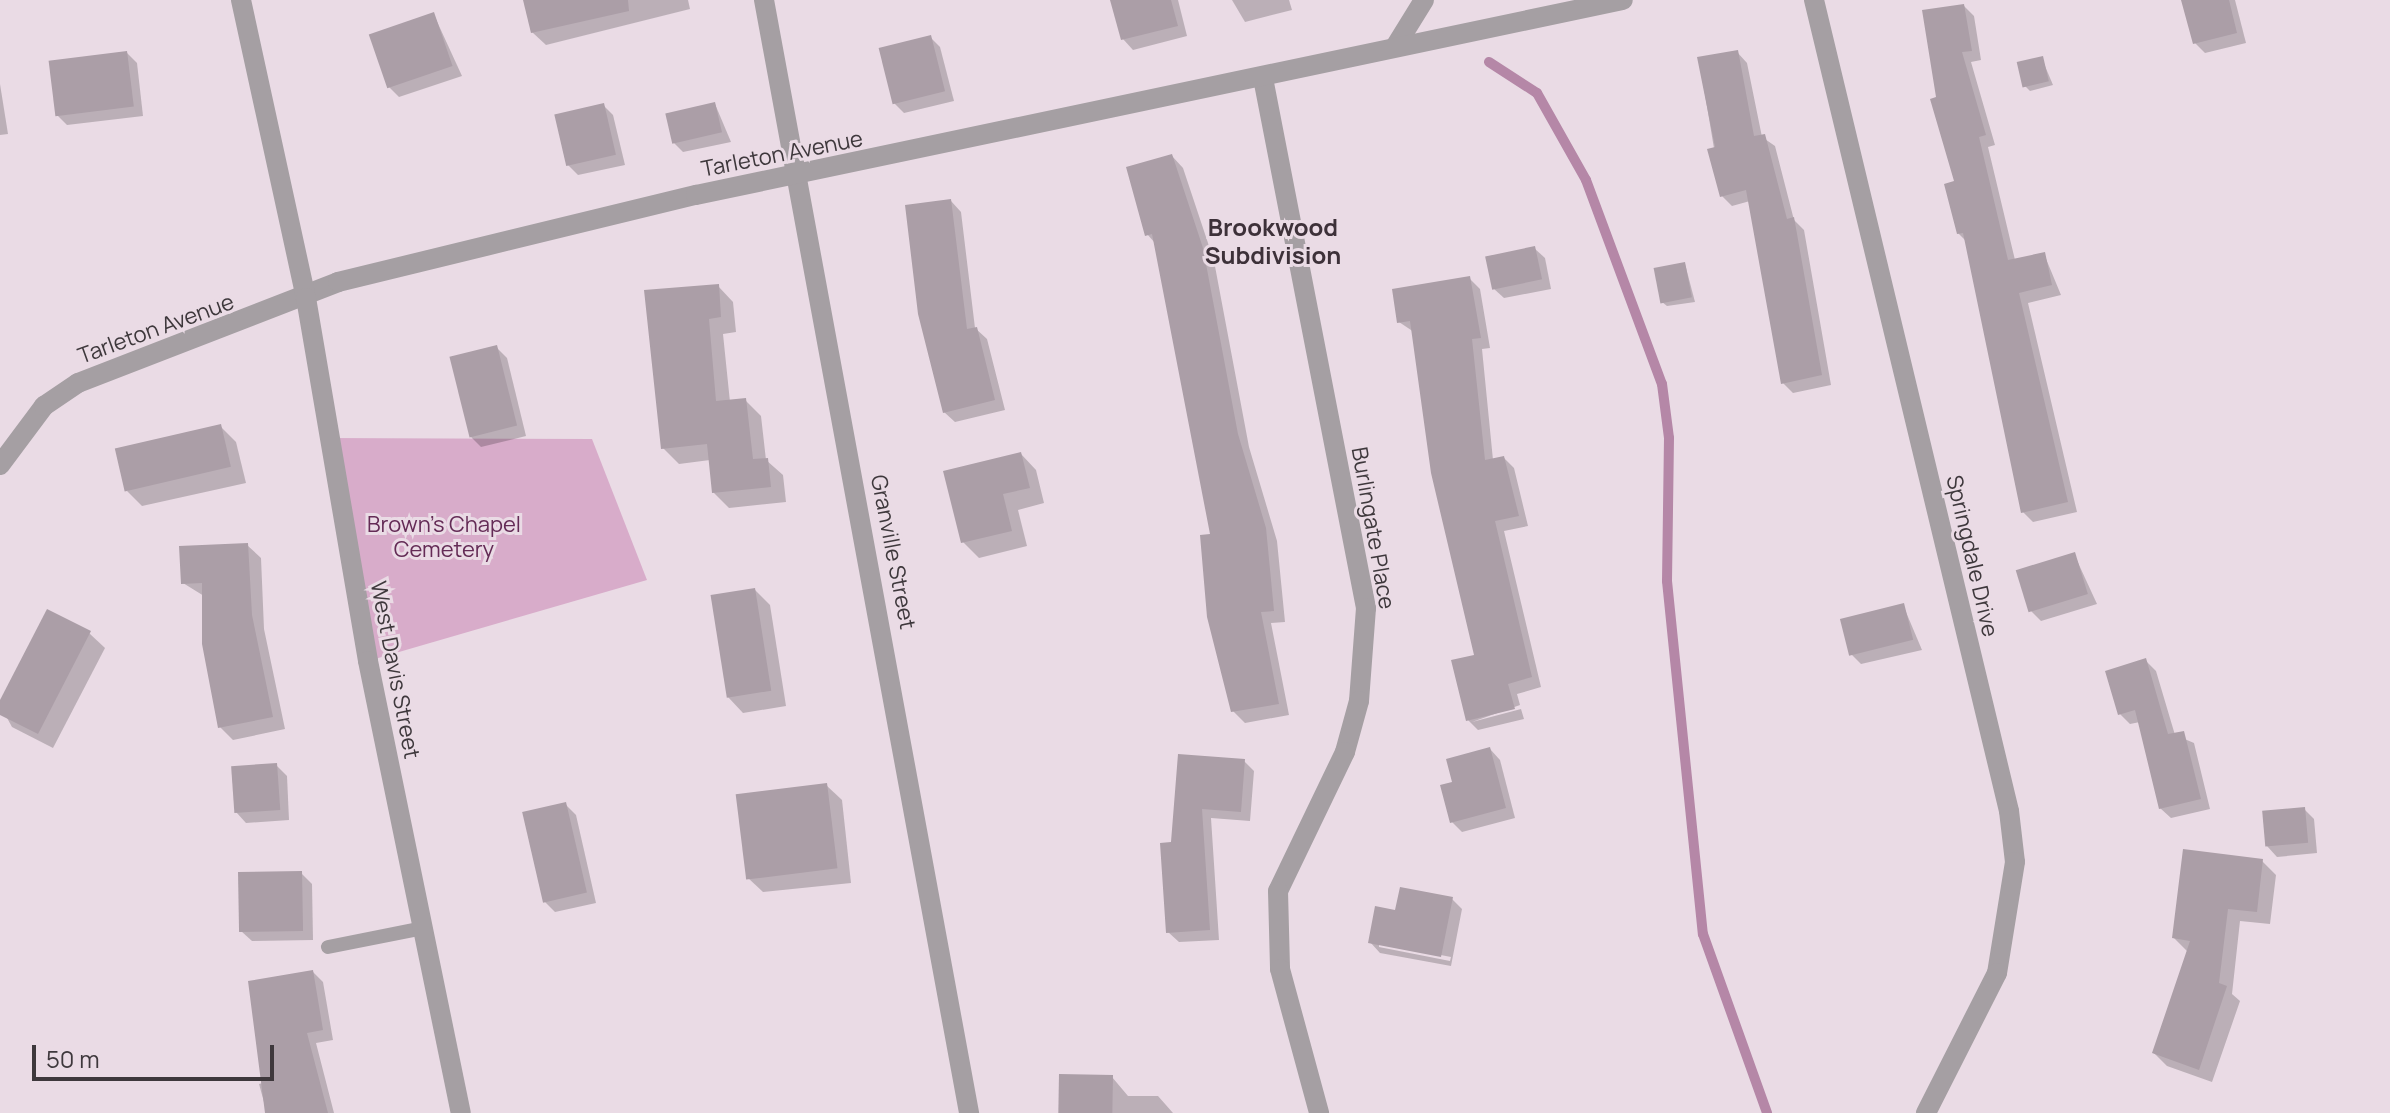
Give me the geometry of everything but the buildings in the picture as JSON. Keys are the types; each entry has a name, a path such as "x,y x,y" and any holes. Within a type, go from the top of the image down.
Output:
{"street":[{"name":"West Davis Street","path":"241,0 306,298 326,438 461,1113"},
{"name":"Granville Street","path":"764,0 799,176 969,1113"},
{"path":"1395,47 1424,0"},
{"name":"Tarleton Avenue","path":"0,465 44,406 78,383 306,298 338,282 799,176 1623,0"},
{"name":"Springdale Drive","path":"1814,0 2009,811 2015,862 1997,973 1926,1113"},
{"name":"Burlingate Place","path":"1263,78 1366,608 1359,701 1345,752 1278,891 1280,969 1319,1113"}],"lane":[{"path":"328,947 424,928"}],"green space":[{"name":"Brown's Chapel Cemetery","path":"326,438 592,439 647,580 368,661"}],"waterway":[{"path":"1489,62 1537,93 1586,180 1662,384 1669,438 1667,581 1703,934 1767,1113"}],"district":[{"name":"Brookwood Subdivision","path":"1273,241"}]}
